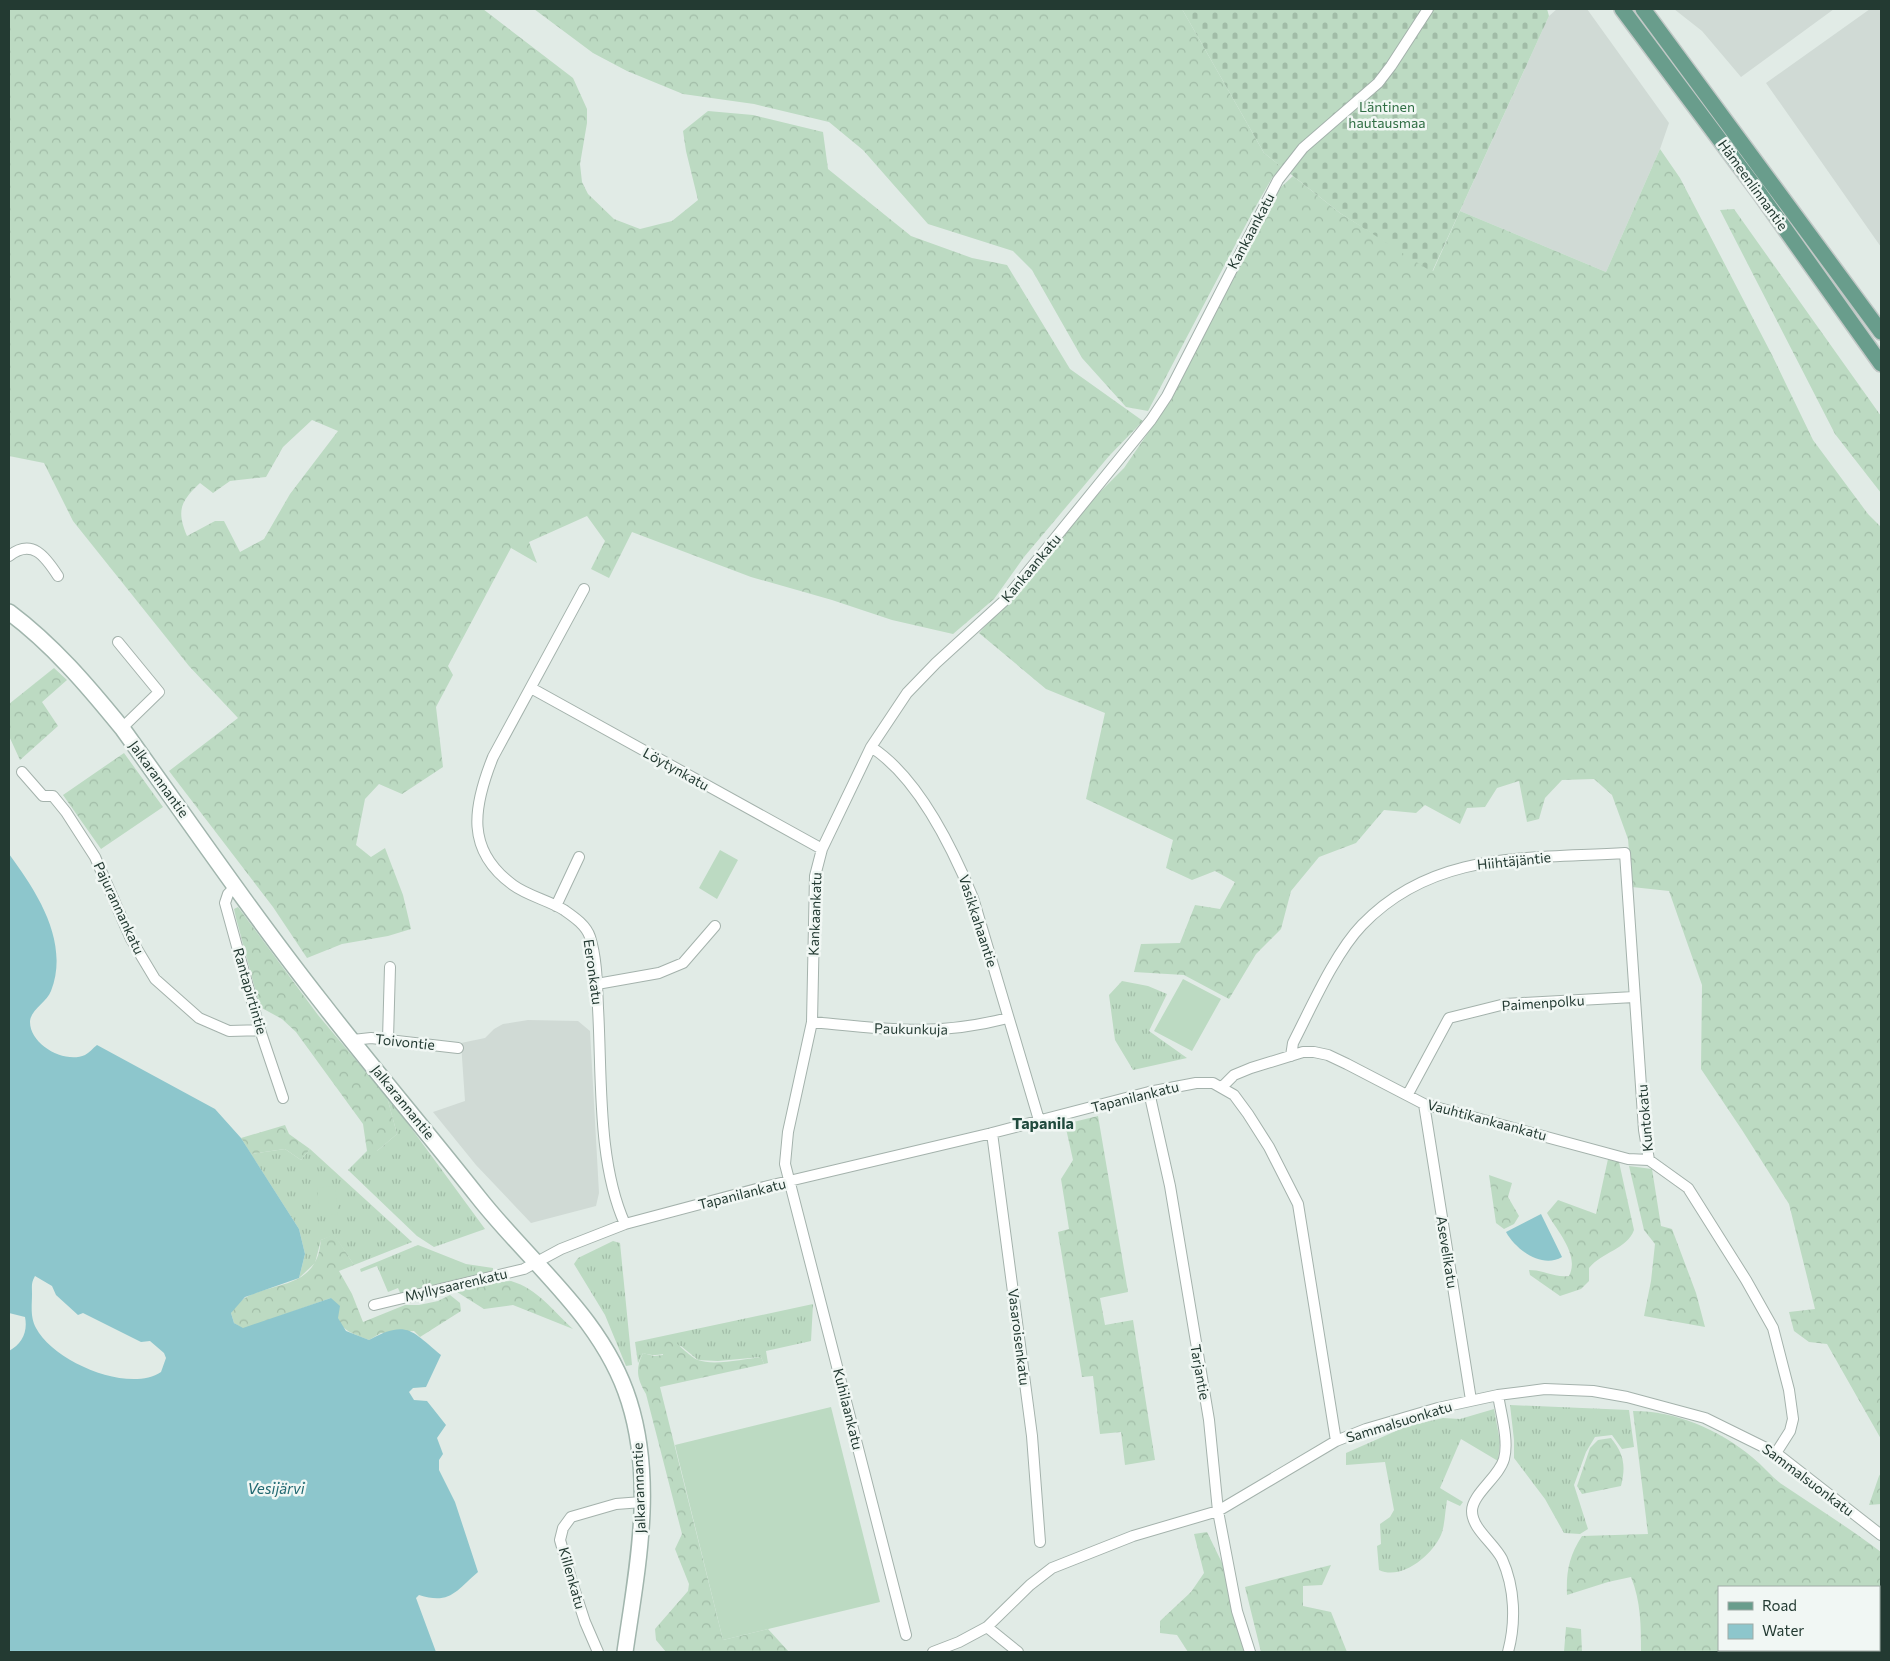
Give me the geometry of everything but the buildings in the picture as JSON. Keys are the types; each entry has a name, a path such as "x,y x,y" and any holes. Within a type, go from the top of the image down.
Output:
{"main road":[{"name":"Hämeenlinnantie","path":"1622,9 1758,191 1881,364"},
{"name":"Hämeenlinnantie","path":"1643,9 1881,332"},
{"name":"Jalkarannantie","path":"9,612 56,652 88,686 122,728 236,886 353,1040 484,1204 575,1305 594,1333 628,1399 637,1435 642,1502 641,1547 625,1652"}],"street":[{"name":"Kankaankatu","path":"789,1182 785,1164 786,1140 812,1022 814,876 822,848 871,747 907,693 936,663 1004,601 1151,420 1167,396 1278,180 1303,148 1378,83 1428,9"},
{"path":"9,556 18,549 28,547 35,549 51,565 58,576"},
{"name":"Eeronkatu","path":"584,589 493,757 482,784 476,813 477,834 491,865 514,886 556,906 577,919 590,936 597,984 606,1153 612,1190 625,1224"},
{"path":"118,642 159,692 122,728"},
{"name":"Löytynkatu","path":"531,688 822,848"},
{"name":"Vasikkahaantie","path":"871,747 887,758 903,775 933,819 960,868 973,898 1039,1120"},
{"name":"Pajurannankatu","path":"22,772 43,796 53,796 83,837 115,899 131,939 155,979 180,1004 199,1018 229,1031 260,1030"},
{"name":"Kuntokatu","path":"1625,853 1644,1130 1649,1160 1688,1188 1746,1280 1773,1328 1789,1390 1793,1419 1790,1431 1776,1453"},
{"name":"Hiihtäjäntie","path":"1291,1056 1293,1043 1333,965 1361,926 1400,892 1447,870 1494,861 1625,853"},
{"path":"556,906 579,857"},
{"name":"Rantapirtintie","path":"236,886 228,894 225,902 260,1030 283,1098"},
{"path":"597,984 660,973 682,963 715,926"},
{"path":"388,1039 390,967"},
{"name":"Paimenpolku","path":"1408,1094 1450,1018 1505,1004 1634,997"},
{"name":"Paukunkuja","path":"812,1022 882,1030 952,1030 1008,1018"},
{"name":"Toivontie","path":"353,1040 363,1038 388,1039 458,1048"},
{"name":"Vauhtikankaankatu","path":"1222,1087 1234,1075 1303,1052 1328,1055 1408,1094 1424,1104 1628,1160 1649,1160"},
{"name":"Tapanilankatu","path":"538,1263 561,1249 625,1224 1149,1092 1196,1083 1214,1083 1222,1087"},
{"path":"1222,1087 1234,1095 1270,1147 1298,1204 1336,1441"},
{"name":"Tarjantie","path":"1149,1092 1170,1186 1209,1420 1218,1512 1237,1611 1250,1652"},
{"name":"Asevelikatu","path":"1424,1104 1470,1400"},
{"name":"Vasaroisenkatu","path":"992,1133 1032,1436 1040,1542"},
{"name":"Kuhilaankatu","path":"789,1182 906,1635"},
{"name":"Myllysaarenkatu","path":"374,1305 524,1269 538,1263"},
{"name":"Sammalsuonkatu","path":"933,1652 959,1642 987,1627 1030,1585 1052,1568 1133,1536 1218,1512 1336,1441 1391,1421 1470,1400 1545,1389 1593,1391 1627,1397 1705,1418 1776,1453 1881,1535"},
{"path":"1498,1395 1504,1458 1501,1467 1476,1499 1472,1513 1474,1521 1502,1559 1512,1593 1514,1629 1508,1652"},
{"name":"Killenkatu","path":"598,1652 585,1622 569,1574 560,1540 563,1528 571,1517 616,1504 642,1502"},
{"path":"987,1627 1018,1652"}],"shaded area":[{"path":"1557,9 1587,9 1669,123 1660,149 1606,272 1460,211 1549,16"},
{"path":"1674,9 1834,9 1741,77 1702,31"},
{"path":"1870,9 1881,9 1881,247 1766,83"},
{"path":"528,1020 578,1021 590,1031 599,1193 596,1206 531,1223 476,1165 433,1112 465,1101 461,1043 485,1038 494,1029 503,1024"}],"green space":[{"path":"9,9 483,9 573,78 587,109 587,123 580,164 582,182 588,194 614,219 640,229 672,221 698,200 683,131 708,111 753,115 823,132 828,169 911,236 972,258 1007,265 1070,369 1143,421 1109,456 1024,557 994,599 953,634 892,620 832,600 751,577 632,532 609,578 591,569 605,541 587,516 529,542 537,563 511,548 448,666 453,675 436,707 443,767 402,794 379,784 365,799 356,845 371,857 385,848 403,895 411,929 388,936 342,944 307,958 273,907 169,771 238,718 189,666 73,521 44,463 9,456","holes":["312,420 338,431 290,494 264,539 240,552 224,521 215,521 187,536 182,519 182,506 188,495 200,483 213,493 230,481 266,477 283,447"]},
{"path":"534,9 1182,9 1264,153 1282,167 1272,178 1252,213 1148,411 1126,407 1082,358 1032,270 1013,251 928,224 863,150 829,122 754,104 683,94 627,71 593,53"},
{"name":"Läntinen hautausmaa","path":"1182,9 1547,9 1549,16 1432,272 1340,213 1264,153"},
{"path":"1660,149 1680,178 1772,355 1813,440 1868,514 1881,527 1881,1439 1827,1344 1809,1342 1794,1331 1789,1312 1815,1309 1789,1204 1701,1069 1702,985 1669,891 1632,887 1628,839 1612,795 1594,779 1562,780 1545,798 1539,819 1527,822 1519,781 1497,788 1485,807 1467,808 1460,824 1425,805 1416,813 1384,810 1356,843 1319,857 1291,891 1281,929 1256,954 1229,999 1184,975 1134,972 1141,944 1180,943 1195,905 1220,909 1235,882 1215,871 1192,880 1166,868 1173,840 1086,799 1105,713 1046,689 979,633 1038,568 1094,498 1124,468 1152,427 1261,218 1281,187 1293,176 1340,213 1433,271 1460,211 1606,272"},
{"path":"1734,209 1881,416 1881,493 1835,434 1720,210"},
{"path":"54,668 67,680 42,702 58,726 20,760 9,736 9,704"},
{"path":"124,753 163,807 101,849 63,795"},
{"path":"720,850 738,860 717,899 699,888"},
{"path":"238,907 318,1015 387,1097 397,1134 377,1151 367,1151 363,1124 296,1032 282,1019 260,1007 234,909"},
{"path":"1183,979 1221,999 1192,1051 1154,1031"},
{"path":"1122,981 1148,986 1167,994 1149,1031 1187,1058 1133,1070 1115,1040 1109,995"},
{"path":"387,1097 485,1229 434,1247 417,1236 348,1170 367,1151 377,1151 397,1134"},
{"path":"1098,1116 1128,1292 1100,1298 1105,1325 1133,1320 1155,1460 1125,1465 1121,1432 1100,1434 1093,1376 1082,1377 1058,1232 1069,1229 1061,1179 1073,1160 1065,1124"},
{"path":"285,1125 289,1134 310,1149 301,1160 285,1149 251,1154 241,1138"},
{"path":"285,1149 301,1160 310,1149 412,1242 354,1265 334,1235 321,1240 315,1263 299,1278 305,1254 299,1229 251,1154"},
{"path":"1608,1159 1619,1162 1634,1230 1626,1242 1589,1268 1589,1281 1581,1289 1560,1296 1530,1275 1529,1270 1569,1276 1572,1268 1572,1260 1566,1243 1547,1213 1558,1200 1596,1214"},
{"path":"1629,1166 1652,1169 1661,1226 1672,1229 1696,1293 1705,1327 1644,1316 1651,1281 1655,1244 1644,1230"},
{"path":"1489,1175 1512,1183 1508,1197 1519,1216 1514,1224 1504,1229 1496,1223"},
{"path":"335,1186 338,1214 320,1216 317,1188"},
{"path":"334,1234 354,1265 339,1271 352,1294 363,1322 405,1305 419,1305 438,1301 450,1295 460,1303 461,1311 420,1337 414,1331 381,1333 369,1340 346,1330 342,1326 331,1298 243,1329 234,1323 231,1313 239,1303 260,1291 297,1279 307,1272 315,1262 321,1240"},
{"path":"613,1241 620,1243 632,1365 626,1366 605,1315 574,1264 578,1258"},
{"path":"418,1245 466,1264 493,1268 493,1271 401,1295 398,1288 388,1292 377,1266 361,1272 360,1269"},
{"path":"511,1281 529,1289 545,1301 573,1329 513,1305 484,1309 457,1292 487,1283"},
{"path":"813,1304 811,1341 766,1351 768,1363 764,1364 761,1357 718,1361 698,1360 681,1346 663,1354 643,1353 638,1363 635,1342"},
{"path":"670,1339 692,1357 704,1362 761,1357 764,1364 660,1387 723,1640 768,1629 789,1652 666,1652 656,1640 655,1629 688,1591 689,1584 675,1549 682,1534 646,1394 639,1379 638,1369 643,1353 654,1356 663,1355 662,1343"},
{"path":"1510,1405 1629,1410 1634,1447 1622,1449 1612,1435 1595,1437 1586,1452 1574,1485 1588,1529 1580,1534 1564,1533 1545,1499 1514,1458"},
{"path":"831,1407 880,1602 723,1640 675,1445"},
{"path":"1494,1409 1500,1442 1498,1461 1461,1439 1440,1488 1463,1502 1460,1506 1447,1500 1441,1535 1437,1543 1423,1558 1406,1569 1397,1572 1379,1570 1377,1546 1381,1544 1380,1524 1390,1517 1394,1510 1385,1462 1346,1465 1346,1453 1405,1427 1443,1418 1460,1419"},
{"path":"1633,1411 1665,1414 1711,1430 1739,1447 1780,1483 1881,1552 1881,1609 1880,1611 1880,1586 1718,1586 1718,1651 1860,1651 1641,1652 1639,1605 1631,1577 1567,1595 1567,1579 1569,1564 1582,1536 1648,1534"},
{"path":"1611,1438 1619,1449 1623,1460 1621,1486 1582,1494 1577,1486 1590,1448 1598,1440"},
{"path":"1881,1473 1881,1504 1869,1505 1879,1476"},
{"path":"1207,1532 1224,1567 1244,1652 1188,1652 1177,1635 1160,1633 1160,1621 1191,1592 1204,1573 1194,1534"},
{"path":"1331,1565 1322,1585 1303,1586 1303,1606 1331,1612 1347,1652 1261,1652 1245,1587"},
{"path":"1566,1627 1581,1629 1582,1652 1564,1652"}],"water":[{"name":"Vesijärvi","path":"9,854 40,901 48,918 56,954 56,973 51,991 33,1014 30,1022 36,1038 50,1050 68,1057 85,1055 97,1045 215,1109 241,1138 299,1229 305,1254 299,1278 245,1297 231,1313 234,1323 243,1328 331,1298 340,1306 338,1318 346,1331 369,1340 392,1330 401,1329 415,1334 441,1355 426,1387 413,1388 409,1392 414,1400 427,1401 446,1425 437,1438 443,1454 439,1460 439,1470 455,1502 478,1572 458,1590 445,1597 430,1598 419,1595 416,1598 436,1652 9,1652 9,1351 21,1341 25,1333 26,1322 25,1317 9,1313","holes":["35,1276 52,1286 56,1295 78,1315 83,1313 141,1342 150,1341 164,1353 166,1358 161,1372 147,1378 130,1379 111,1376 92,1371 58,1352 36,1328 32,1315 32,1285"]},
{"path":"1541,1214 1562,1257 1546,1261 1530,1256 1510,1239 1506,1232"}],"district":[{"name":"Tapanila","path":"1043,1123"}]}
